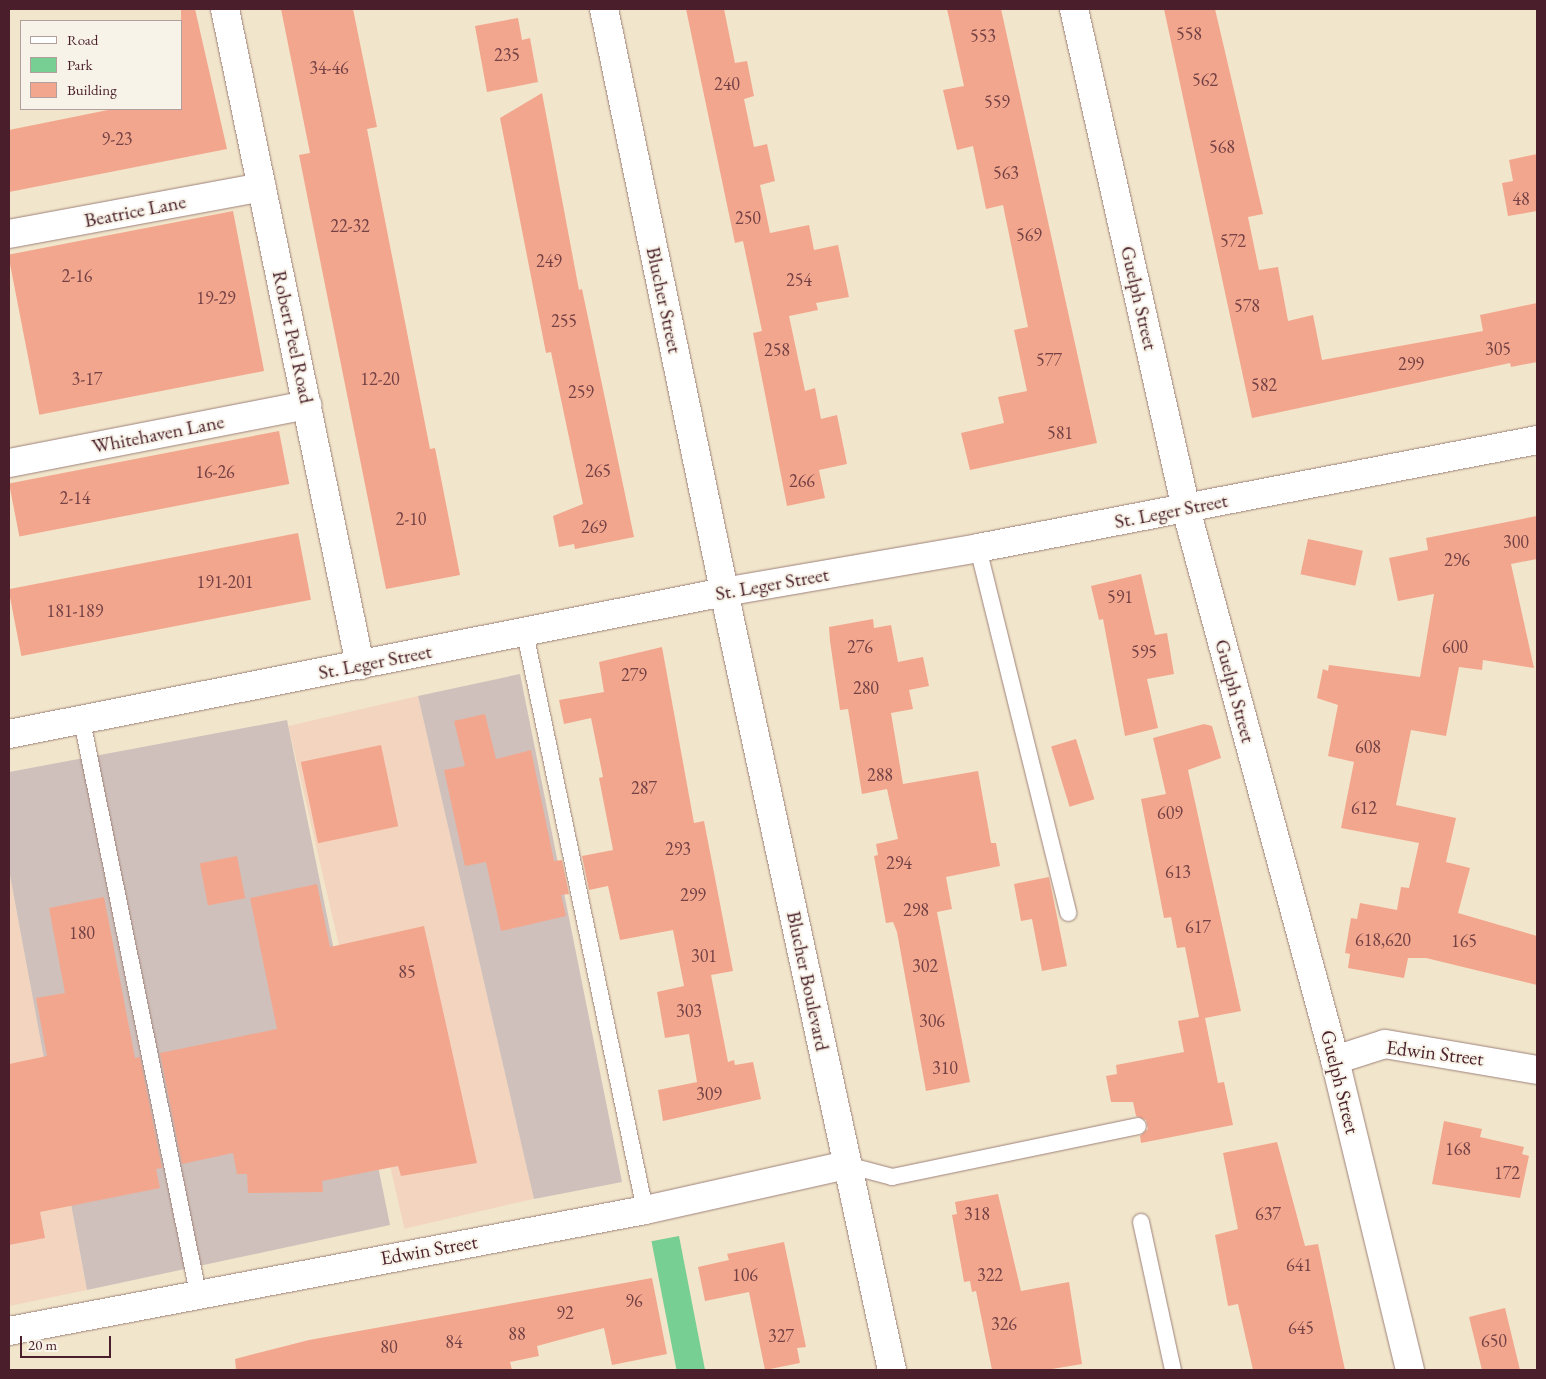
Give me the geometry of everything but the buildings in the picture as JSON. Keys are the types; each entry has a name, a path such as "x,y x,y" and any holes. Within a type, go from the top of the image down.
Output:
{"street":[{"name":"Robert Peel Road","path":"225,9 360,665"},
{"name":"Blucher Street","path":"604,9 724,592"},
{"name":"Guelph Street","path":"1074,9 1186,508 1335,1060 1410,1370"},
{"name":"Beatrice Lane","path":"9,234 262,187"},
{"name":"Whitehaven Lane","path":"9,463 307,405"},
{"name":"St. Leger Street","path":"9,734 724,592 978,548 1537,440"},
{"name":"Blucher Boulevard","path":"724,592 892,1370"},
{"name":"Edwin Street","path":"1335,1060 1386,1044 1537,1070"},
{"name":"Edwin Street","path":"9,1331 198,1293 646,1210 847,1165"}],"lane":[{"path":"978,548 1068,913"},
{"path":"525,633 646,1210"},
{"path":"82,721 198,1293"},
{"path":"847,1165 892,1177 1138,1126"},
{"path":"1141,1222 1173,1370"}],"shaded area":[{"path":"520,674 622,1182 534,1199 418,696"},
{"path":"418,696 534,1199 404,1229 288,726"},
{"path":"287,720 390,1225 87,1290 9,870 9,772"},
{"path":"9,870 87,1290 9,1306"}],"green space":[{"path":"679,1236 705,1370 677,1370 652,1241"}]}
